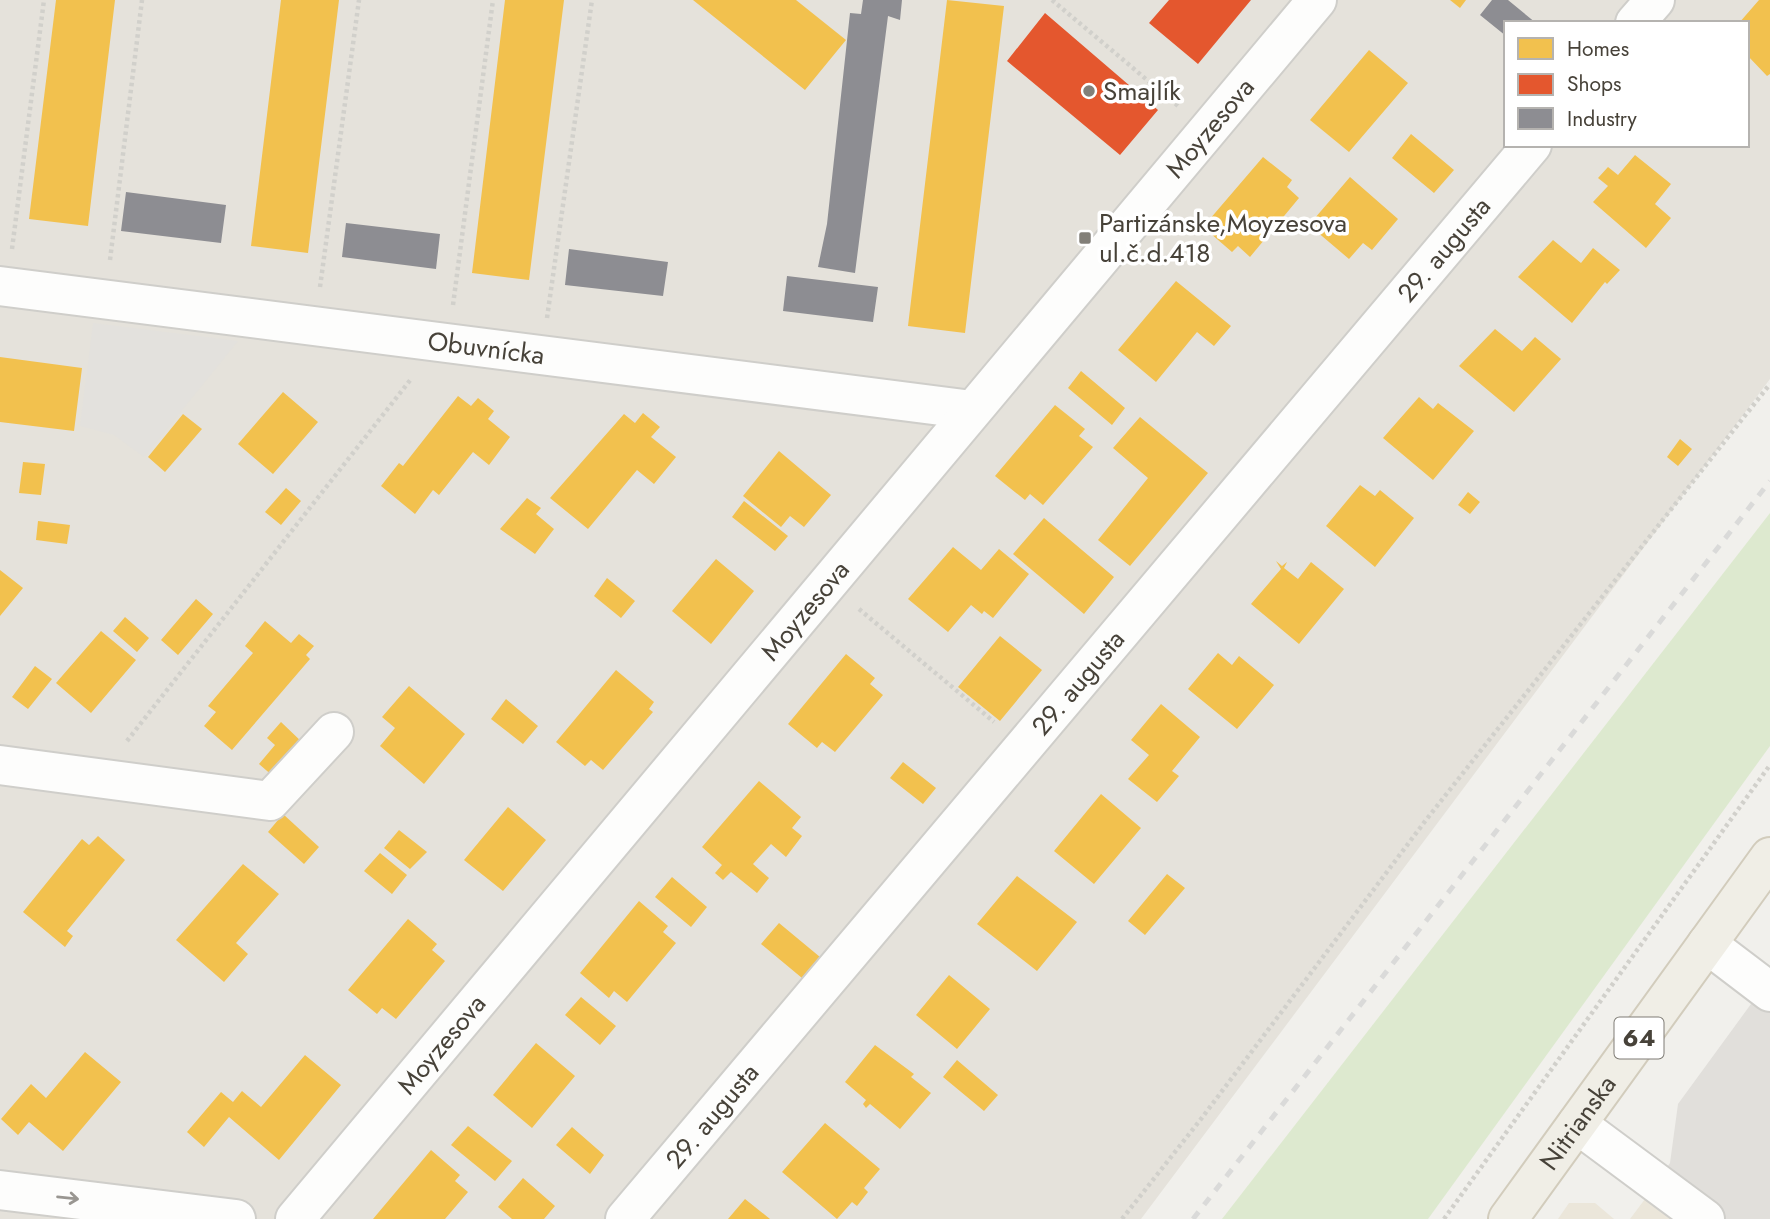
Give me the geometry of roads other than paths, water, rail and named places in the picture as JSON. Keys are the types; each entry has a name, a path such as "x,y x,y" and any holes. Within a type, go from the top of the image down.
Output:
{"main road":[{"name":"Nitrianska","path":"1508,1219 1770,857"}],"street":[{"name":"Moyzesova","path":"295,1219 1317,0"},
{"path":"1637,21 1654,0"},
{"name":"29. augusta","path":"625,1219 1530,147"},
{"name":"Obuvnícka","path":"6,270 107,297 972,410"},
{"path":"0,765 270,801 334,732"},
{"path":"1707,944 1770,992"},
{"path":"1577,1124 1704,1219"},
{"path":"0,1191 116,1212 236,1219"}],"railway":[{"path":"1193,1219 1770,481"}],"place":[{"name":"Smajlík","path":"1089,91"},
{"name":"Partizánske,Moyzesova ul.č.d.418","path":"1085,238"}]}
